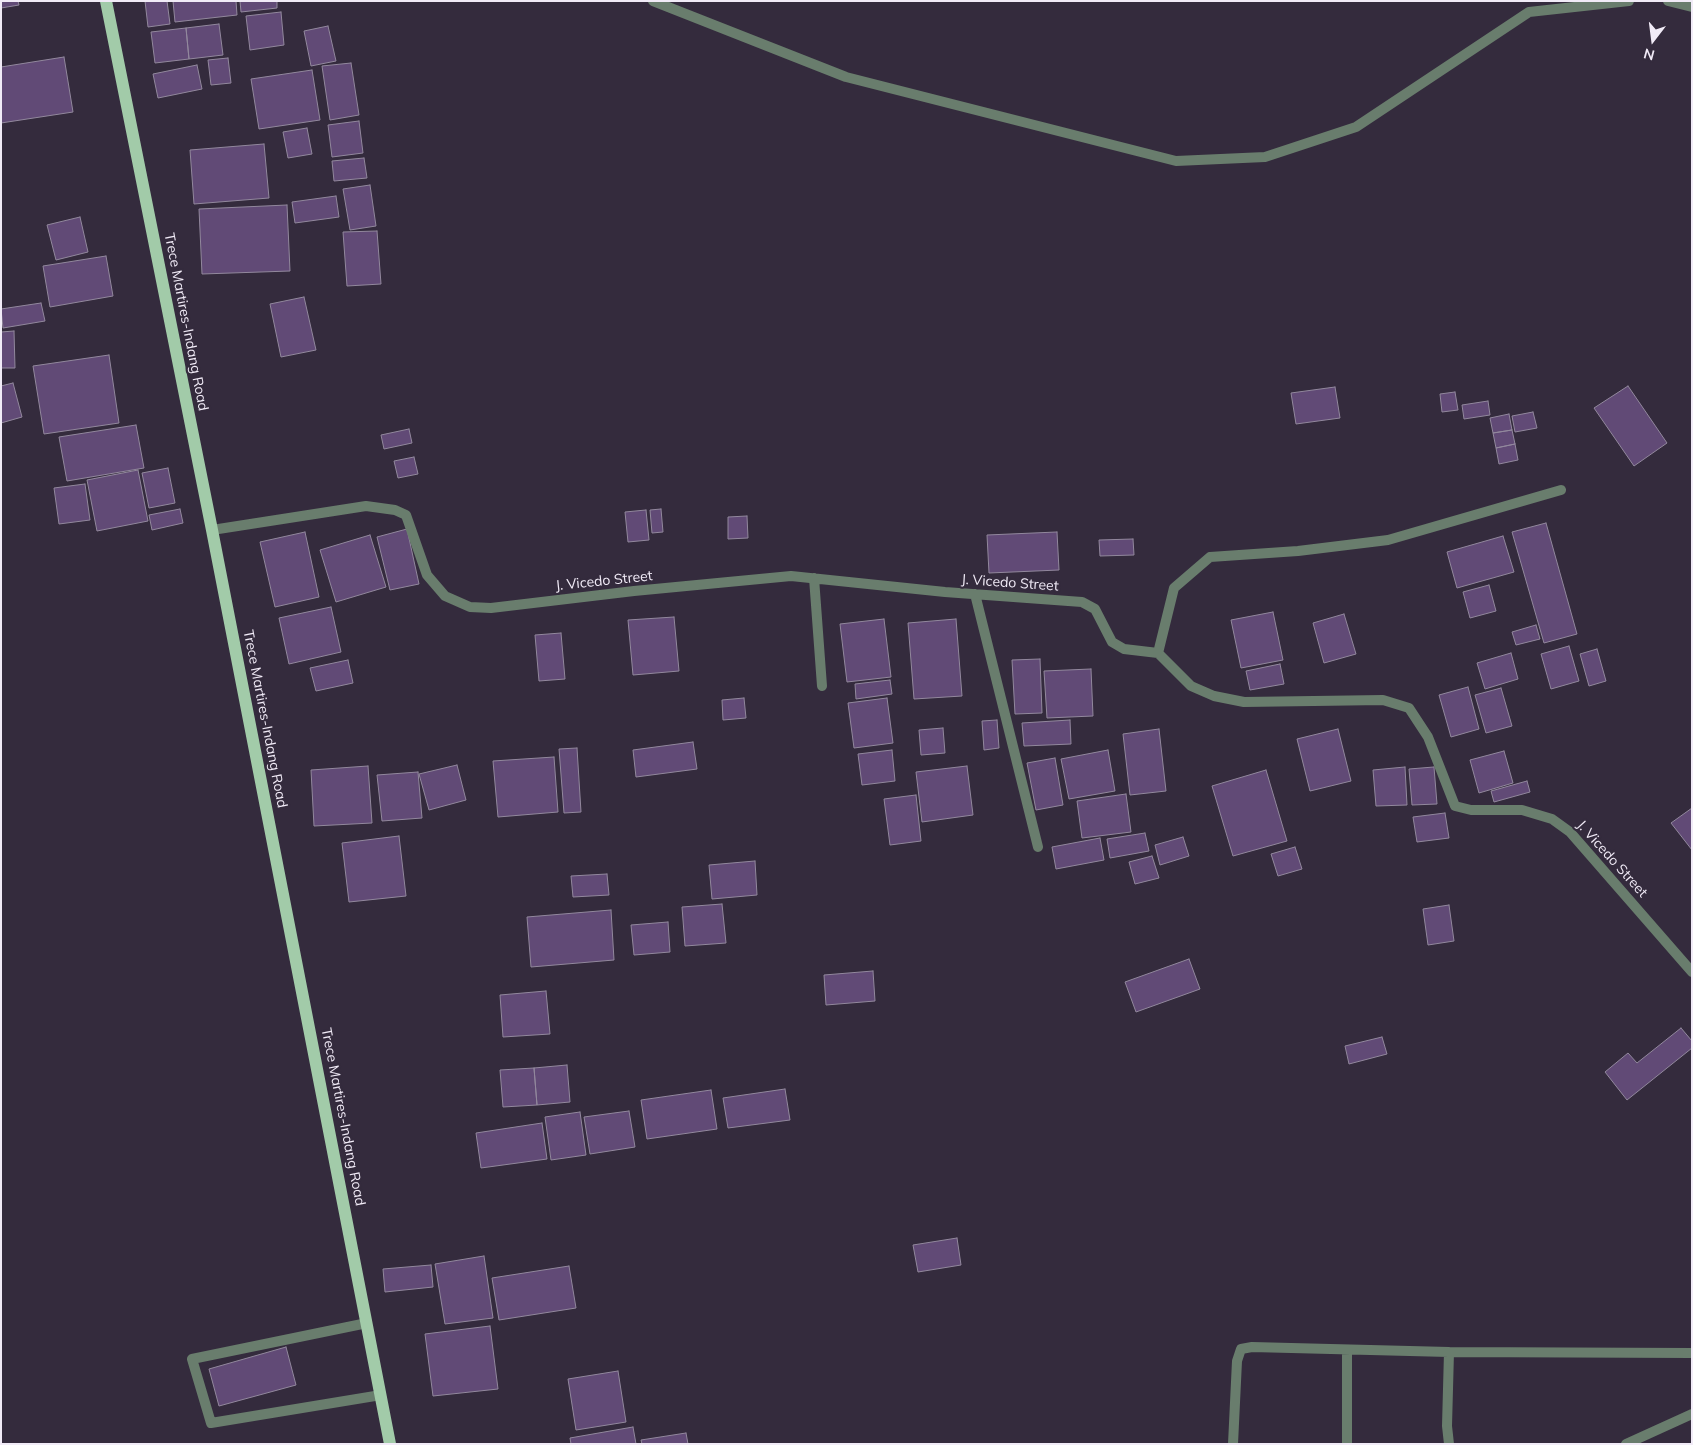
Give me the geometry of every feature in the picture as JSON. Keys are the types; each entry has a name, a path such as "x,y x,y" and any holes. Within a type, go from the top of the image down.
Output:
{"main road":[{"name":"Trece Martires-Indang Road","path":"106,1 212,530 390,1444"}],"street":[{"path":"653,1 846,77 1176,160 1265,157 1356,127 1529,12 1629,1"},
{"path":"1668,1 1692,8"},
{"path":"1158,653 1174,588 1210,557 1298,551 1388,540 1561,490"},
{"name":"J. Vicedo Street","path":"212,530 366,506 395,510 406,516 427,575 445,596 470,607 491,608 634,591 792,576 975,594 1082,602 1095,609 1112,642 1124,649 1158,653 1191,686 1214,696 1244,702 1384,700 1409,708 1428,738 1455,806 1471,810 1522,810 1552,819 1558,823 1570,832 1588,852 1692,972"},
{"path":"814,578 822,686"},
{"path":"975,594 1038,848"},
{"path":"367,1323 192,1359 212,1424 381,1396"},
{"path":"1233,1444 1237,1360 1241,1348 1449,1352 1692,1353"},
{"path":"1347,1350 1347,1444"},
{"path":"1449,1352 1447,1426 1449,1444"},
{"path":"1626,1444 1692,1414"}],"building":[{"path":"1,1 18,1 19,5 1,8"},
{"path":"145,1 167,1 170,24 148,27"},
{"path":"173,1 236,1 237,15 175,22"},
{"path":"240,1 277,1 277,8 241,12"},
{"path":"281,12 284,45 250,50 246,16"},
{"path":"219,24 223,55 189,59 186,28"},
{"path":"328,26 336,61 311,66 304,31"},
{"path":"186,28 189,59 155,63 151,32"},
{"path":"64,57 73,112 1,123 1,67"},
{"path":"228,58 231,83 211,85 208,60"},
{"path":"351,63 359,115 330,120 322,66"},
{"path":"197,65 202,89 158,98 153,74"},
{"path":"312,70 320,120 259,129 251,79"},
{"path":"359,121 363,153 332,157 328,125"},
{"path":"307,128 312,154 288,158 283,132"},
{"path":"264,144 269,198 194,204 190,150"},
{"path":"364,158 367,178 334,181 332,161"},
{"path":"370,185 376,226 350,230 343,189"},
{"path":"336,196 339,217 295,223 292,202"},
{"path":"287,205 290,271 202,274 199,209"},
{"path":"80,217 88,252 56,260 47,225"},
{"path":"377,231 381,284 347,286 343,232"},
{"path":"106,256 113,296 50,307 43,266"},
{"path":"304,297 316,350 281,357 270,304"},
{"path":"41,303 45,321 3,328 1,309"},
{"path":"14,331 15,368 1,368 1,332"},
{"path":"109,355 119,423 44,434 33,366"},
{"path":"13,383 22,417 1,423 1,386"},
{"path":"1628,386 1667,443 1634,466 1594,408"},
{"path":"1335,387 1340,418 1296,424 1291,393"},
{"path":"1455,392 1458,410 1442,412 1440,394"},
{"path":"1488,401 1490,415 1464,419 1462,405"},
{"path":"1533,412 1537,428 1515,432 1512,416"},
{"path":"1509,414 1512,430 1493,433 1490,418"},
{"path":"136,425 144,468 67,481 59,437"},
{"path":"409,429 412,443 384,449 381,435"},
{"path":"1512,430 1515,444 1496,448 1493,433"},
{"path":"1515,444 1518,460 1499,464 1496,448"},
{"path":"414,457 418,474 398,478 394,461"},
{"path":"168,468 175,503 149,508 142,473"},
{"path":"138,470 148,521 97,531 87,480"},
{"path":"85,484 90,520 59,524 54,488"},
{"path":"180,509 183,523 152,530 149,515"},
{"path":"661,509 663,532 652,533 650,510"},
{"path":"646,510 649,540 628,542 625,512"},
{"path":"747,516 748,538 728,539 728,517"},
{"path":"1546,523 1577,634 1544,643 1512,532"},
{"path":"407,529 419,584 390,590 377,537"},
{"path":"305,532 319,597 275,607 260,542"},
{"path":"1057,532 1059,570 989,573 987,535"},
{"path":"370,535 386,587 336,602 320,550"},
{"path":"1503,536 1514,572 1457,588 1447,552"},
{"path":"1133,539 1134,555 1100,556 1099,540"},
{"path":"1489,585 1496,611 1470,618 1463,592"},
{"path":"331,607 341,652 289,664 279,618"},
{"path":"1273,612 1283,660 1241,668 1231,620"},
{"path":"1344,614 1356,654 1324,663 1313,623"},
{"path":"674,617 679,671 633,675 628,620"},
{"path":"884,619 891,677 847,682 840,624"},
{"path":"956,619 962,696 914,699 908,623"},
{"path":"1536,625 1540,639 1516,645 1512,632"},
{"path":"561,633 565,679 539,681 535,635"},
{"path":"1569,646 1579,681 1551,689 1541,654"},
{"path":"1597,649 1606,681 1589,686 1580,654"},
{"path":"1511,653 1518,679 1485,689 1477,663"},
{"path":"1040,659 1042,713 1015,714 1012,660"},
{"path":"348,660 353,683 316,691 310,668"},
{"path":"1280,664 1284,684 1250,690 1246,671"},
{"path":"1091,669 1093,716 1047,718 1044,671"},
{"path":"890,680 892,694 856,699 855,684"},
{"path":"1468,687 1479,729 1451,737 1439,695"},
{"path":"1501,688 1512,726 1486,733 1475,695"},
{"path":"744,698 746,718 723,720 722,700"},
{"path":"887,698 893,743 854,748 848,703"},
{"path":"997,720 999,748 984,750 982,721"},
{"path":"1070,720 1071,744 1024,746 1022,723"},
{"path":"943,728 945,753 921,755 919,730"},
{"path":"1159,729 1166,791 1130,795 1123,734"},
{"path":"1338,729 1351,781 1310,791 1297,739"},
{"path":"693,742 697,769 636,777 633,750"},
{"path":"577,748 581,812 564,813 559,749"},
{"path":"892,750 895,781 862,785 858,754"},
{"path":"1108,750 1115,791 1069,799 1061,759"},
{"path":"1504,751 1513,783 1479,793 1470,760"},
{"path":"554,757 558,812 498,817 493,761"},
{"path":"1055,758 1063,805 1036,810 1027,763"},
{"path":"457,765 466,800 429,810 419,774"},
{"path":"368,766 372,823 314,826 311,770"},
{"path":"967,766 973,815 922,822 916,772"},
{"path":"1405,767 1407,805 1376,806 1373,770"},
{"path":"1434,767 1437,804 1412,805 1409,769"},
{"path":"1266,770 1287,841 1233,856 1212,786"},
{"path":"418,772 422,818 382,821 377,775"},
{"path":"1527,781 1530,792 1494,802 1491,791"},
{"path":"1126,794 1131,832 1082,838 1077,801"},
{"path":"916,795 921,841 890,845 884,799"},
{"path":"1692,808 1692,850 1671,823"},
{"path":"1445,813 1449,838 1417,842 1413,817"},
{"path":"1145,833 1149,851 1110,858 1107,839"},
{"path":"399,836 406,896 349,902 342,843"},
{"path":"1183,837 1189,856 1160,865 1155,845"},
{"path":"1100,838 1104,860 1056,869 1052,847"},
{"path":"1295,847 1302,869 1278,876 1271,854"},
{"path":"1152,856 1159,878 1135,884 1129,862"},
{"path":"755,861 757,895 712,899 709,865"},
{"path":"607,874 609,895 573,897 571,876"},
{"path":"722,904 726,943 685,946 682,907"},
{"path":"1449,905 1454,941 1428,945 1423,909"},
{"path":"611,910 614,960 531,967 527,917"},
{"path":"668,922 670,952 634,955 631,925"},
{"path":"1189,959 1200,989 1136,1012 1125,982"},
{"path":"873,971 875,1001 826,1005 824,975"},
{"path":"546,991 550,1034 503,1037 500,995"},
{"path":"1681,1028 1692,1041 1692,1048 1627,1100 1605,1072 1628,1053 1637,1063"},
{"path":"1382,1037 1387,1054 1349,1064 1345,1046"},
{"path":"567,1065 570,1102 537,1105 534,1068"},
{"path":"534,1068 537,1105 503,1107 500,1070"},
{"path":"785,1089 790,1120 728,1128 723,1098"},
{"path":"711,1090 717,1129 647,1139 641,1100"},
{"path":"629,1111 635,1147 590,1154 584,1117"},
{"path":"580,1112 586,1155 551,1160 545,1117"},
{"path":"542,1123 547,1159 481,1168 476,1133"},
{"path":"957,1238 961,1265 918,1272 913,1245"},
{"path":"484,1256 493,1318 445,1324 435,1264"},
{"path":"431,1265 433,1287 385,1292 383,1269"},
{"path":"569,1266 576,1308 499,1320 492,1278"},
{"path":"490,1326 498,1389 433,1396 425,1334"},
{"path":"286,1347 296,1385 219,1406 209,1369"},
{"path":"618,1371 626,1422 576,1430 568,1379"},
{"path":"633,1427 636,1444 571,1444 570,1438"},
{"path":"686,1433 688,1444 642,1444 641,1440"}]}
